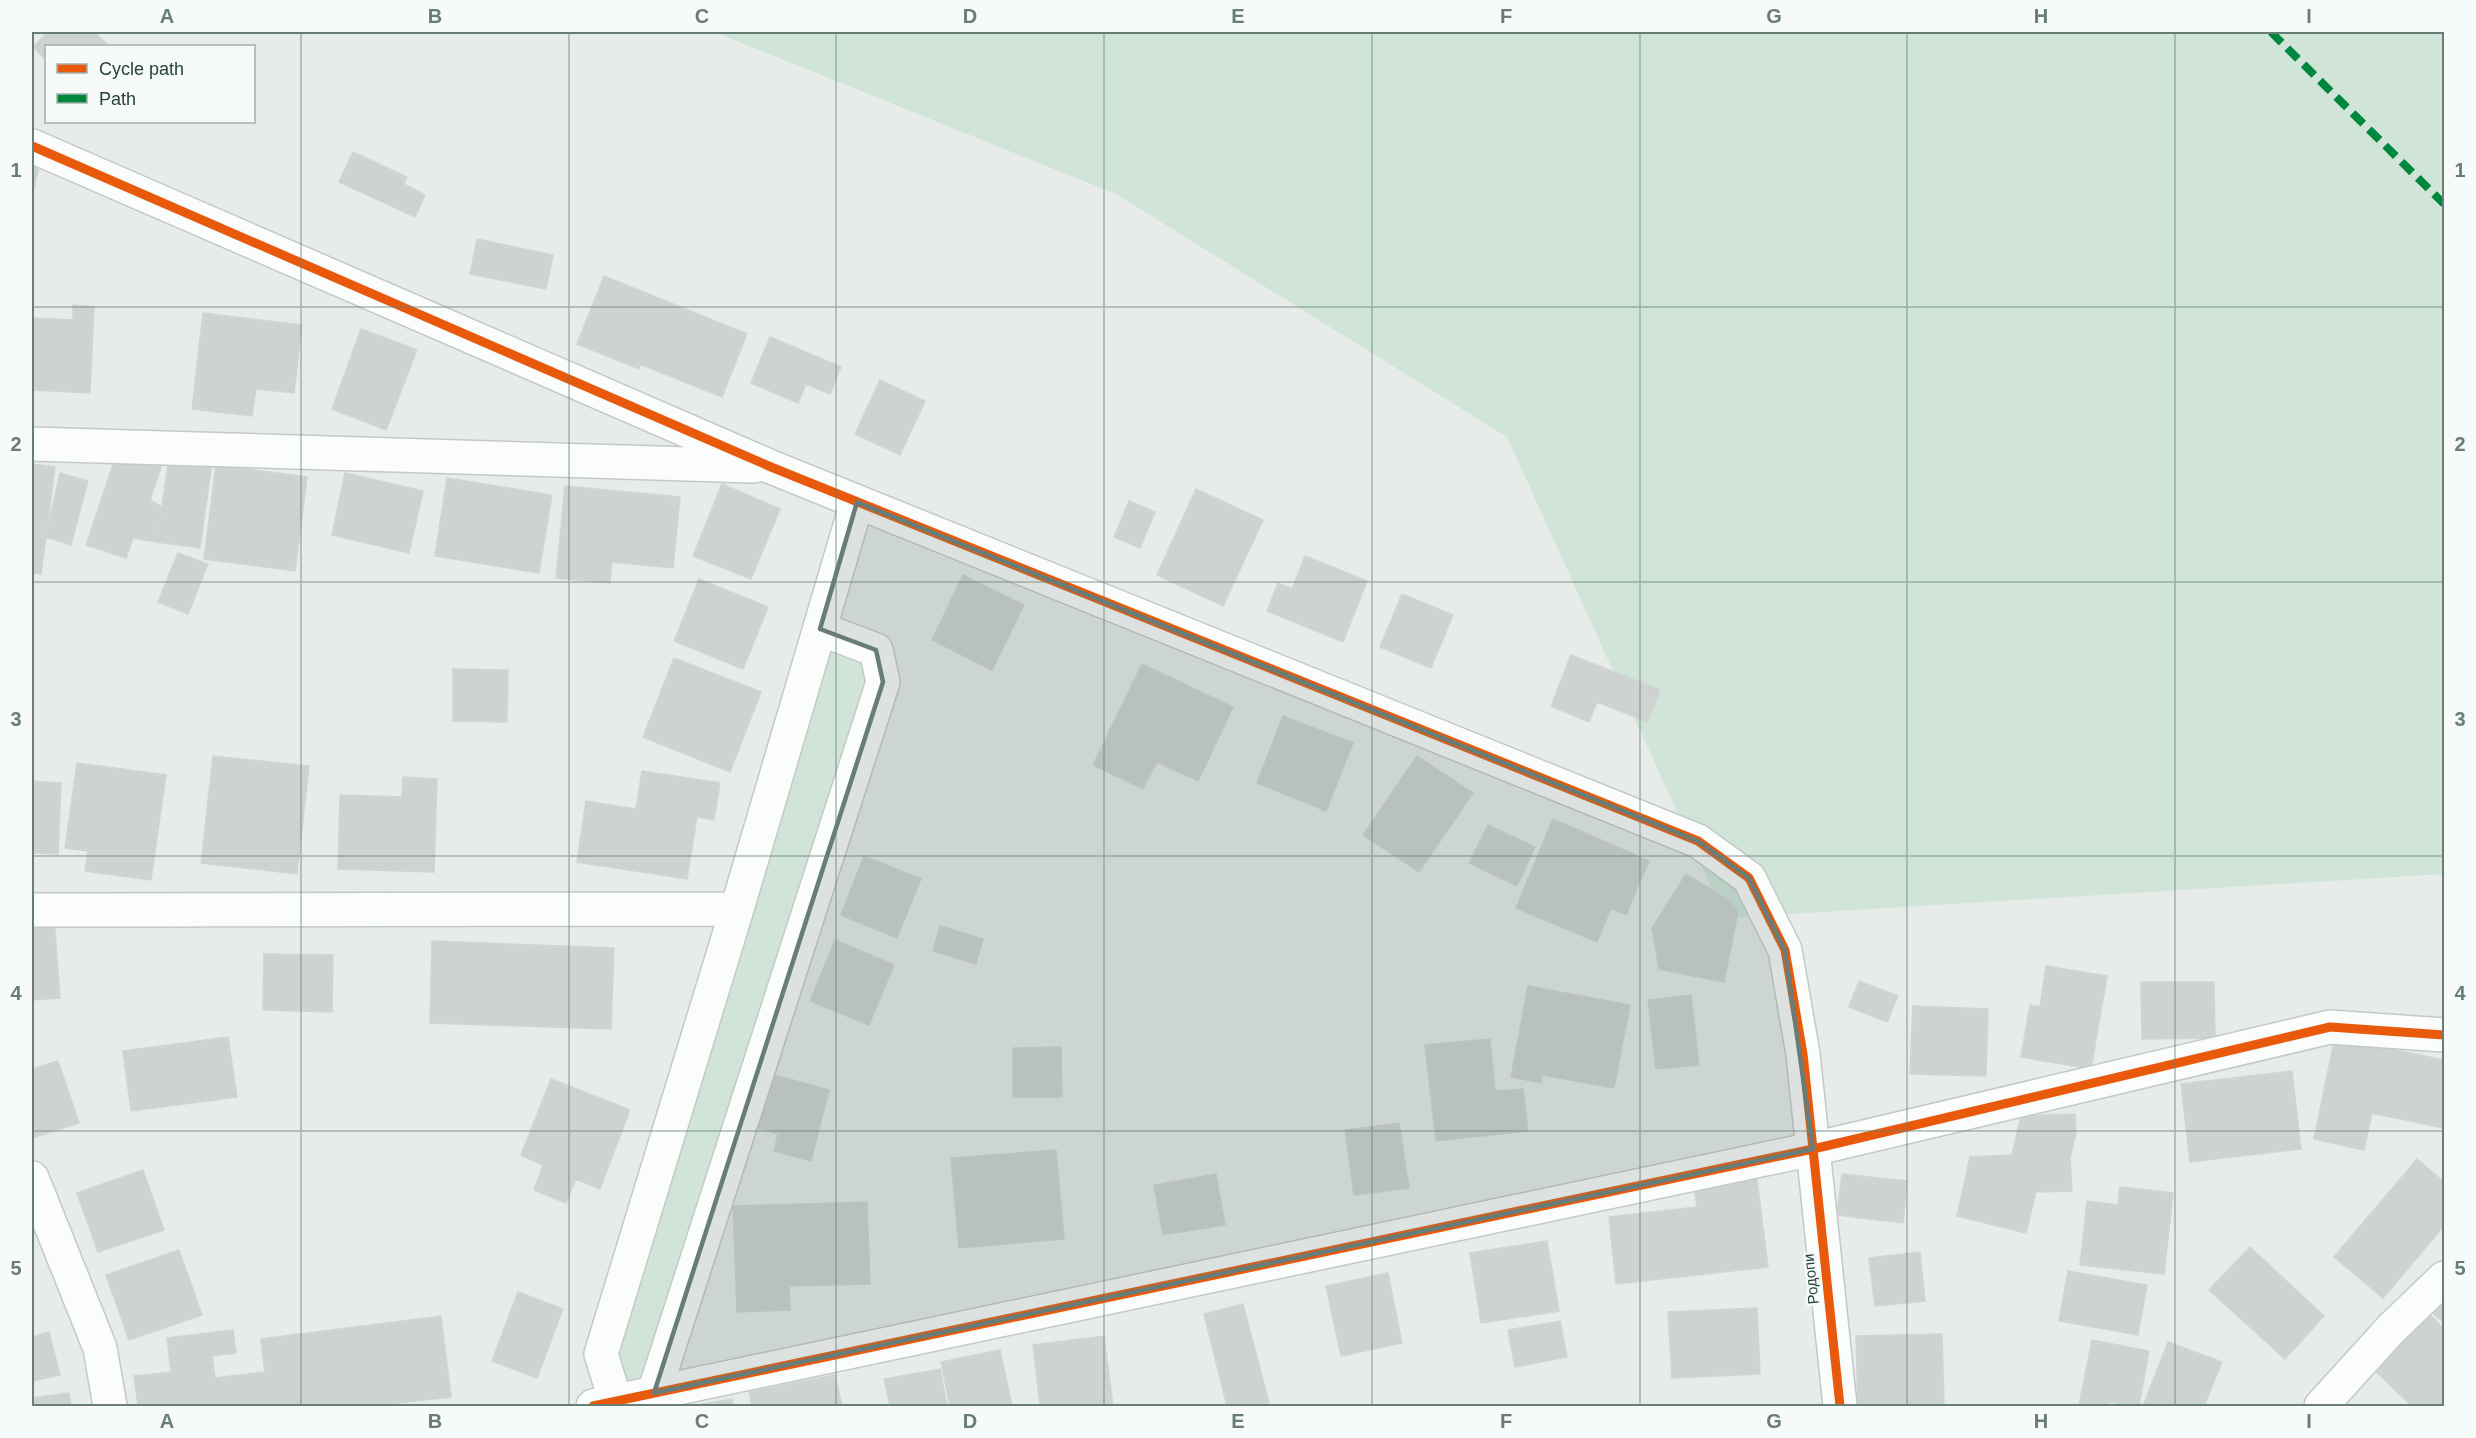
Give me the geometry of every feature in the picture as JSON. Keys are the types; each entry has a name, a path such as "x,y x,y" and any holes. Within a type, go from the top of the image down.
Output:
{"street":[{"name":"Родопи","path":"32,146 857,502 1698,841 1749,878 1785,950 1803,1054 1839,1407"},
{"path":"32,444 771,466"},
{"path":"857,502 737,909 601,1354 609,1405 654,1393 1813,1149 2330,1027 2445,1035"},
{"path":"654,1393 883,682 876,650 820,629"},
{"path":"32,909 737,909"},
{"path":"32,1178 100,1348 110,1407"},
{"path":"2321,1407 2391,1329 2445,1278"}],"highlighted area":[{"path":"857,502 1698,841 1749,878 1785,950 1813,1149 654,1393 883,682 876,650 820,629"}],"green space":[{"path":"714,32 2444,32 2444,874 1725,918 1507,437 1116,194"},
{"path":"820,629 876,650 654,1393 616,1402 601,1354"}],"building":[{"path":"48,32 94,32 108,45 45,45 45,59 33,47"},
{"path":"353,152 407,177 404,184 425,195 415,217 339,182"},
{"path":"32,160 40,162 32,197"},
{"path":"477,239 553,255 546,289 470,274"},
{"path":"604,276 747,334 722,397 640,364 639,369 577,344"},
{"path":"73,305 94,307 90,393 32,390 32,318 73,320"},
{"path":"203,313 302,325 294,393 256,389 252,416 192,409"},
{"path":"361,329 417,350 386,430 332,409"},
{"path":"770,337 841,367 830,394 806,384 798,403 751,383"},
{"path":"880,380 925,401 900,455 855,434"},
{"path":"118,450 162,464 150,500 162,507 157,542 133,538 126,558 86,545"},
{"path":"170,450 213,456 200,548 157,542"},
{"path":"32,464 55,467 41,574 32,573"},
{"path":"216,465 307,477 295,571 204,559"},
{"path":"60,473 88,481 71,545 46,537"},
{"path":"345,473 423,491 409,553 332,535"},
{"path":"447,478 552,495 539,573 435,556"},
{"path":"722,484 780,509 751,579 693,556"},
{"path":"565,486 680,497 673,568 612,562 610,583 556,578"},
{"path":"1196,489 1263,520 1223,606 1157,575"},
{"path":"1129,501 1155,512 1140,548 1114,537"},
{"path":"178,553 208,564 188,614 158,602"},
{"path":"1305,556 1367,581 1343,642 1267,611 1278,583 1292,589"},
{"path":"963,575 1024,605 992,670 932,640"},
{"path":"699,579 768,607 743,669 674,641"},
{"path":"1402,594 1453,615 1431,668 1380,647"},
{"path":"1571,655 1660,690 1648,722 1597,702 1589,722 1551,706"},
{"path":"674,658 761,692 730,772 643,737"},
{"path":"1142,664 1233,707 1198,781 1157,762 1143,789 1093,765"},
{"path":"453,669 508,670 507,722 453,721"},
{"path":"1283,716 1353,743 1326,811 1257,783"},
{"path":"213,756 309,766 297,874 201,863"},
{"path":"1417,756 1473,793 1419,872 1363,835"},
{"path":"77,763 166,775 151,880 85,871 88,851 65,848"},
{"path":"642,771 720,783 714,820 697,817 687,879 577,862 586,801 636,809"},
{"path":"403,777 437,779 434,872 338,869 340,795 402,797"},
{"path":"32,781 61,783 58,854 32,853"},
{"path":"1553,819 1649,861 1626,915 1611,908 1597,942 1516,908"},
{"path":"1488,825 1535,847 1517,886 1469,863"},
{"path":"864,856 921,879 897,938 841,915"},
{"path":"1686,874 1729,900 1738,912 1724,982 1659,969 1652,928"},
{"path":"54,918 60,998 32,1000 32,919"},
{"path":"940,926 983,939 976,964 933,951"},
{"path":"835,940 894,965 869,1025 810,1001"},
{"path":"432,941 614,948 611,1029 430,1023"},
{"path":"264,954 333,955 332,1012 263,1010"},
{"path":"2046,966 2107,976 2091,1069 2021,1057 2030,1005 2040,1007"},
{"path":"1859,981 1898,996 1887,1022 1849,1007"},
{"path":"2141,982 2214,982 2215,1038 2142,1039"},
{"path":"1528,986 1630,1005 1614,1088 1542,1075 1541,1083 1511,1077"},
{"path":"1691,995 1699,1065 1656,1069 1648,1000"},
{"path":"1913,1006 1988,1009 1986,1076 1910,1074"},
{"path":"228,1037 237,1097 131,1111 123,1051"},
{"path":"2335,1037 2444,1060 2444,1128 2372,1113 2364,1150 2314,1139"},
{"path":"1490,1039 1495,1091 1523,1089 1528,1131 1436,1141 1425,1045"},
{"path":"1061,1047 1062,1097 1013,1097 1013,1048"},
{"path":"58,1061 79,1123 32,1138 32,1069"},
{"path":"2292,1071 2301,1149 2190,1162 2181,1084"},
{"path":"768,1073 829,1090 811,1161 774,1151 778,1134 754,1127"},
{"path":"551,1079 630,1110 600,1189 576,1179 566,1203 534,1190 543,1165 521,1155"},
{"path":"2075,1114 2076,1133 2070,1158 2072,1191 2036,1192 2026,1233 1957,1216 1970,1157 2012,1155 2021,1116"},
{"path":"1399,1123 1409,1188 1354,1195 1345,1130"},
{"path":"1056,1150 1064,1239 959,1248 951,1158"},
{"path":"2417,1159 2444,1182 2444,1226 2383,1298 2334,1257"},
{"path":"143,1170 164,1230 98,1252 77,1193"},
{"path":"1756,1172 1768,1267 1616,1284 1609,1217 1697,1207 1693,1179"},
{"path":"1216,1174 1225,1225 1163,1235 1154,1185"},
{"path":"1842,1174 1907,1181 1903,1223 1837,1215"},
{"path":"2120,1187 2173,1193 2164,1274 2080,1265 2087,1201 2118,1205"},
{"path":"867,1202 870,1284 789,1286 790,1310 737,1312 733,1206"},
{"path":"1547,1241 1559,1311 1481,1323 1470,1253"},
{"path":"2250,1247 2324,1316 2285,1359 2209,1290"},
{"path":"179,1250 202,1315 129,1340 106,1275"},
{"path":"1920,1252 1925,1301 1875,1306 1869,1258"},
{"path":"2068,1271 2147,1285 2138,1335 2059,1321"},
{"path":"1388,1273 1402,1343 1341,1356 1326,1286"},
{"path":"518,1292 563,1309 537,1378 492,1361"},
{"path":"2444,1302 2444,1323 2434,1314"},
{"path":"1243,1304 1269,1403 1255,1406 1227,1406 1204,1314"},
{"path":"1757,1308 1760,1374 1672,1378 1668,1312"},
{"path":"2423,1308 2444,1329 2444,1406 2412,1406 2368,1364"},
{"path":"441,1316 451,1397 370,1406 138,1406 134,1376 171,1372 167,1338 233,1330 236,1353 212,1356 215,1378 265,1372 261,1339"},
{"path":"1560,1321 1567,1357 1515,1367 1508,1330"},
{"path":"49,1332 60,1375 32,1381 32,1337"},
{"path":"1942,1334 1944,1406 1858,1406 1856,1336"},
{"path":"1104,1336 1113,1406 1040,1406 1033,1345"},
{"path":"2092,1340 2149,1351 2139,1406 2109,1402 2108,1406 2079,1405"},
{"path":"2168,1342 2222,1362 2204,1406 2143,1406"},
{"path":"1000,1350 1012,1406 950,1406 941,1362"},
{"path":"940,1369 947,1406 890,1406 884,1379"},
{"path":"835,1375 842,1406 752,1406 749,1392"},
{"path":"69,1393 71,1406 32,1406 32,1398"},
{"path":"732,1399 733,1406 691,1406"}],"marked path":[{"path":"2271,32 2444,204"}],"cycle path":[{"path":"32,146 771,467 1698,841 1749,878 1785,950 1803,1054 1840,1406"},
{"path":"593,1406 1813,1149 2330,1027 2444,1035"}]}
